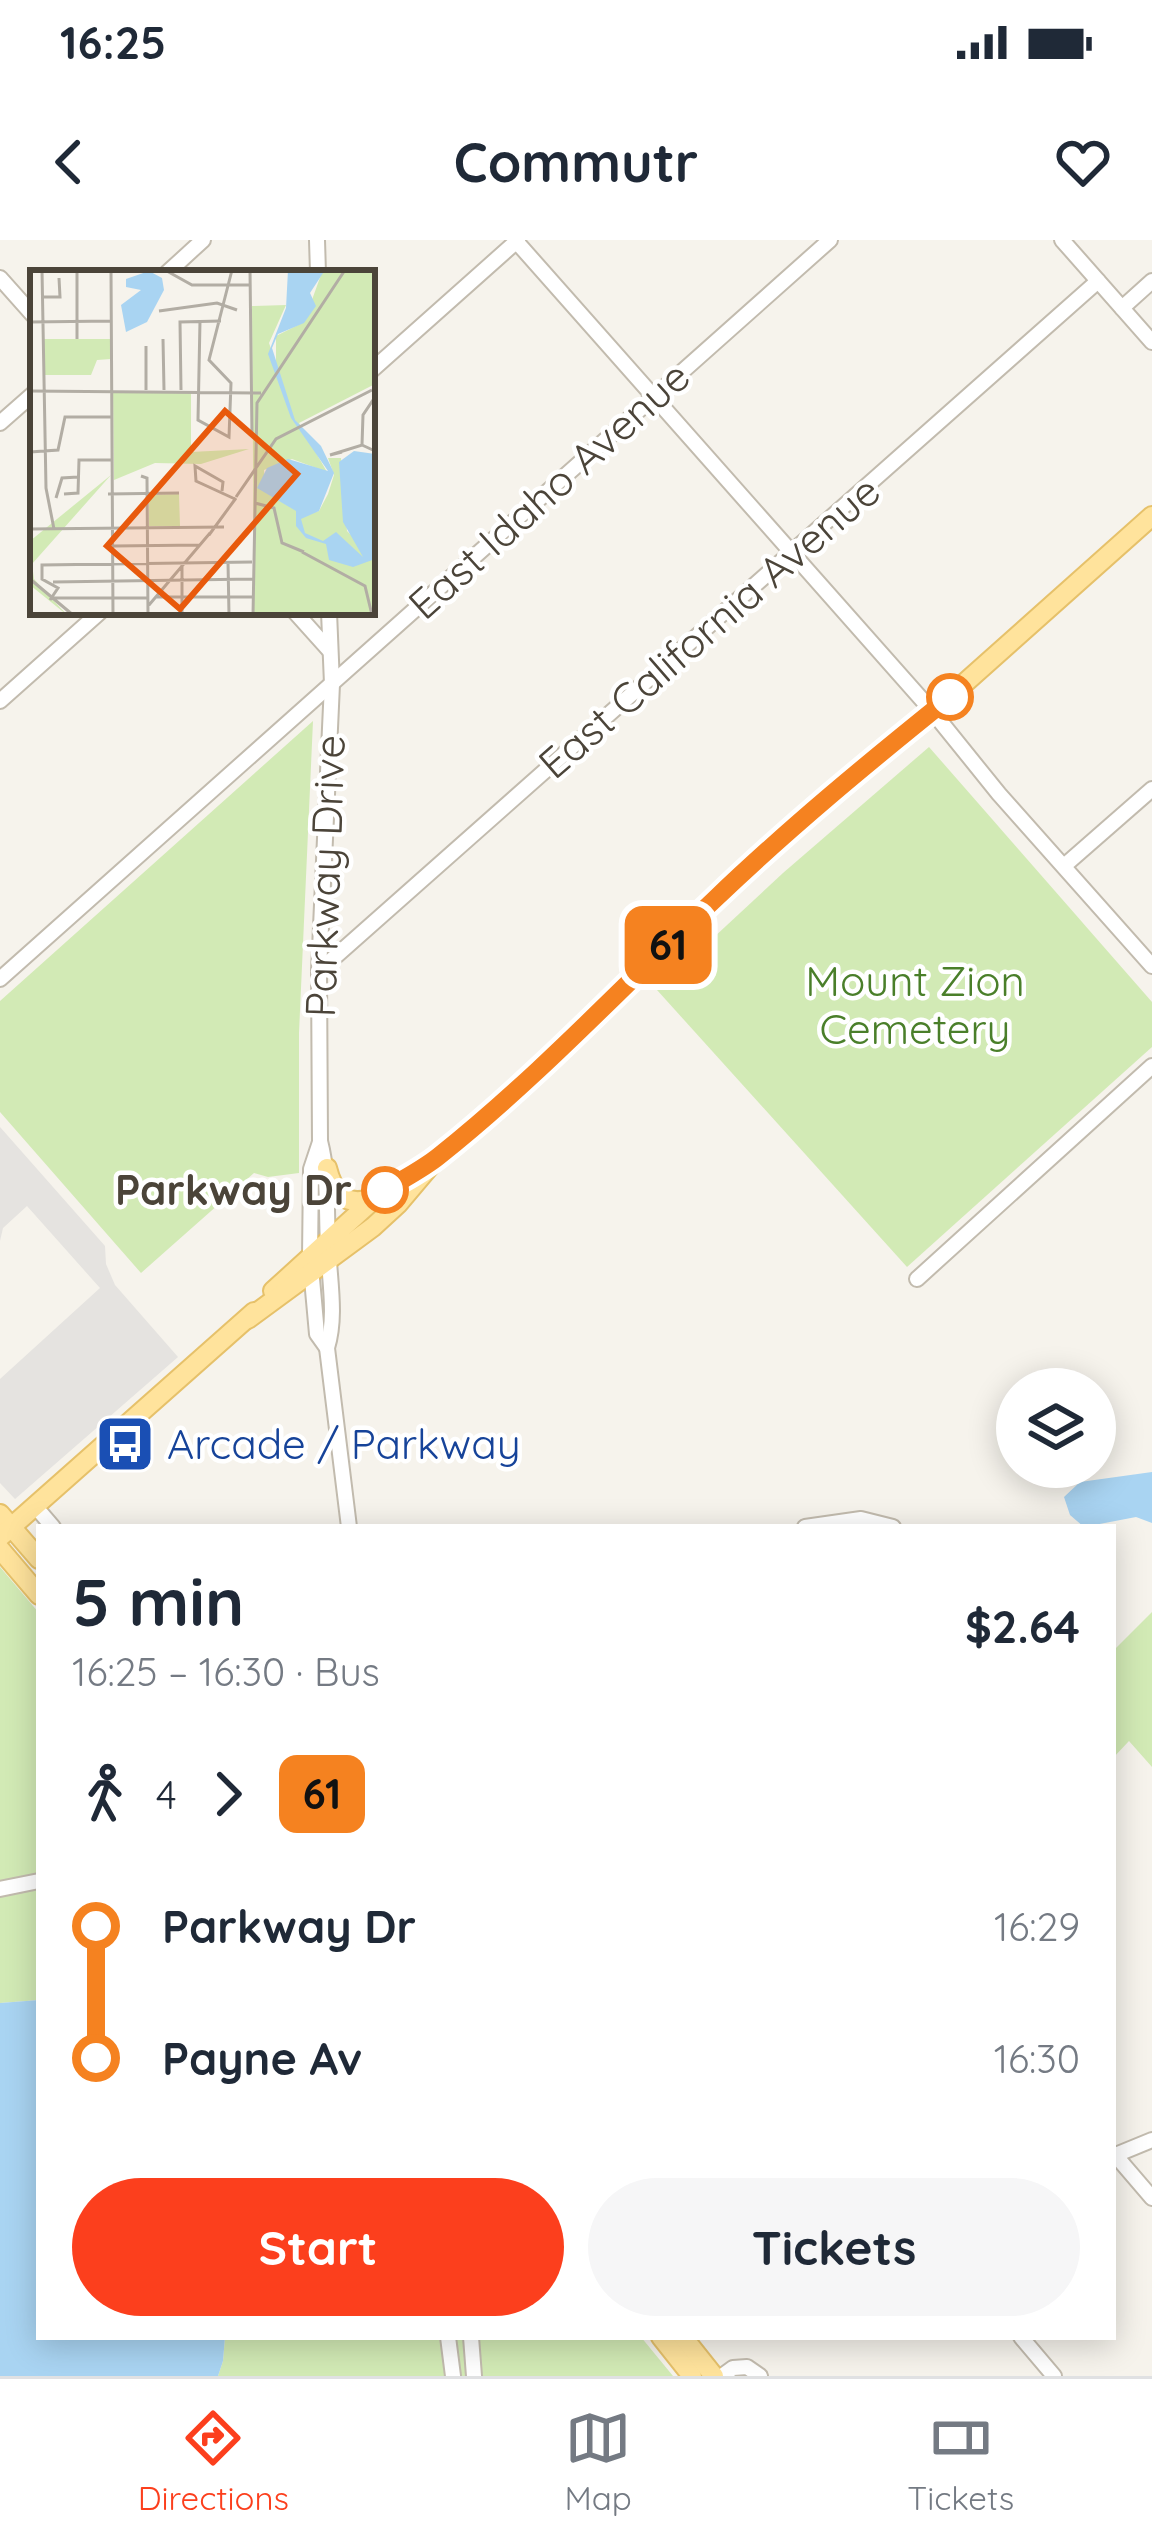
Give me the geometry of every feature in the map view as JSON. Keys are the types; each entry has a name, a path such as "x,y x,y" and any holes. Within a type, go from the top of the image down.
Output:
{"main road":[{"path":"36,1556 4,1526 35,1506 248,1319 277,1287 398,1204 436,1159 586,1025 740,876 1152,516"},
{"path":"327,1168 336,1192 348,1201 364,1202 436,1159"},
{"path":"319,1258 385,1190"},
{"path":"0,1549 36,1591"},
{"path":"670,2340 692,2376"},
{"path":"672,2340 718,2376"}],"street":[{"path":"170,270 203,240"},
{"path":"317,240 318,270"},
{"path":"375,367 516,240 1152,966"},
{"name":"East Idaho Avenue","path":"0,979 830,240"},
{"path":"1062,240 1152,341"},
{"path":"0,278 30,312"},
{"name":"East California Avenue","path":"319,971 1098,281"},
{"path":"1122,308 1152,281"},
{"path":"0,423 30,397"},
{"path":"3,693 96,615"},
{"path":"298,615 330,651"},
{"name":"Parkway Drive","path":"327,1348 316,1334 327,1168 320,1141 319,971 332,684 329,615"},
{"path":"1064,866 1152,789"},
{"path":"917,1280 1152,1066"},
{"name":"Parkway Drive","path":"320,1141 311,1169 319,1258 333,1329 327,1348 349,1524"},
{"path":"35,1506 50,1524"},
{"path":"826,1524 862,1519 881,1524"},
{"path":"0,1889 36,1882"},
{"path":"1116,2156 1152,2140"},
{"path":"1116,2157 1152,2198"},
{"path":"448,2340 453,2376"},
{"path":"471,2340 474,2376"},
{"path":"1024,2340 1054,2376"},
{"path":"718,2376 747,2367 760,2376"}],"green space":[{"path":"313,721 299,1033 299,1173 268,1177 254,1173 141,1273 0,1112 0,1001"},
{"name":"Mount Zion Cemetery","path":"929,747 1152,1002 1152,1047 907,1267 657,990"},
{"path":"0,1567 36,1609 36,2000 0,2003"},
{"path":"1152,1612 1152,1767 1129,1741 1116,1755 1116,1648"},
{"path":"225,2340 643,2340 673,2376 218,2376"}],"shaded area":[{"path":"0,1127 105,1246 115,1285 178,1357 15,1499 0,1483 0,1379 100,1288 27,1206 3,1228 0,1241"}],"water":[{"path":"1152,1472 1152,1523 1136,1517 1080,1524 1070,1515 1064,1497 1074,1488 1116,1488 1116,1477"},
{"path":"36,2000 36,2340 225,2340 218,2376 0,2376 0,2003"}],"bus line":[{"name":"61","path":"385,1190 436,1159 586,1025 733,882 950,697"}],"place":[{"name":"Parkway Dr","path":"385,1190"},
{"name":"Arcade / Parkway","path":"125,1444"}]}
